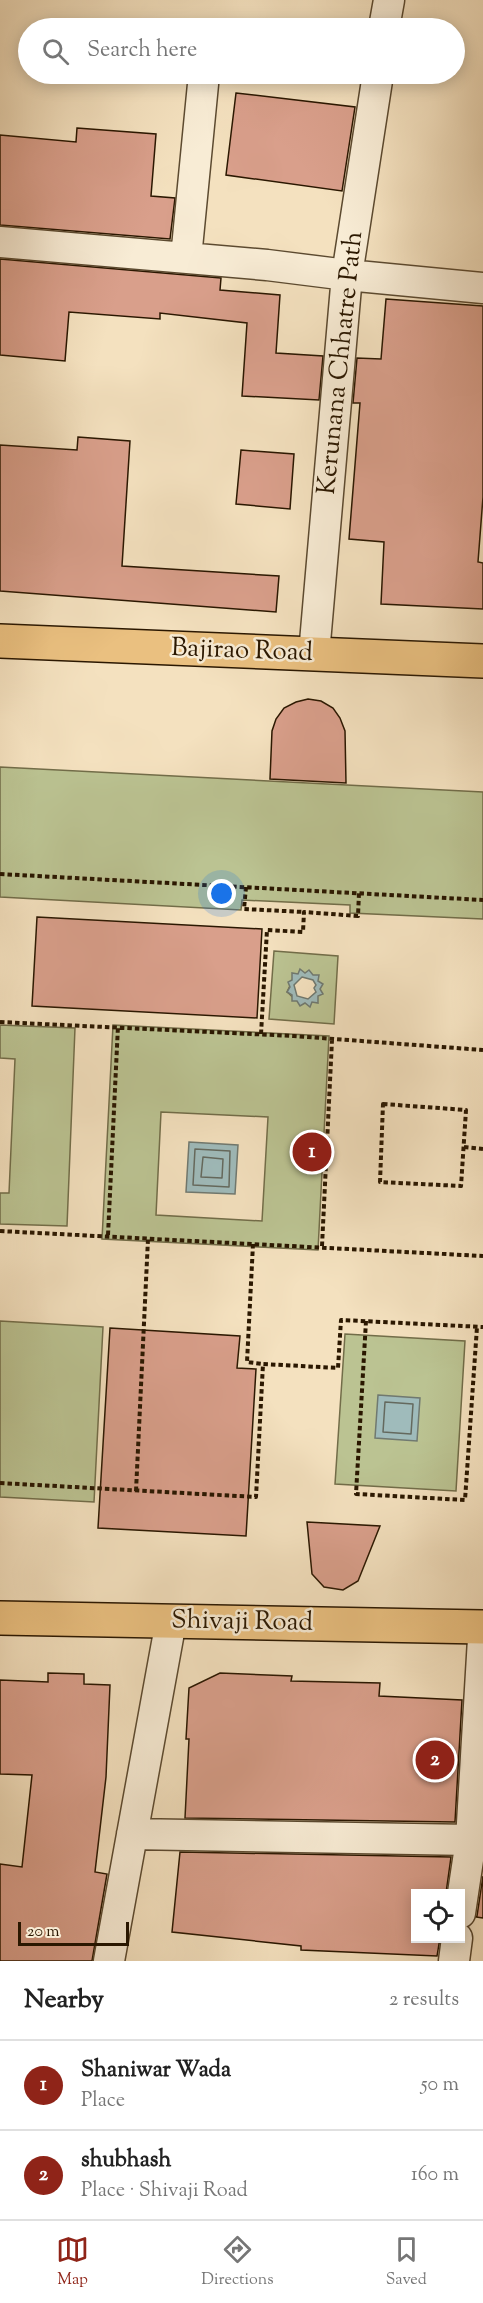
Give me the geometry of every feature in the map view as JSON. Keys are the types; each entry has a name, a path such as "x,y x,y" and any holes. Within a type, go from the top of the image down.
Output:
{"highway":[{"name":"Bajirao Road","path":"0,641 483,661"},
{"name":"Shivaji Road","path":"0,1618 483,1627"}],"street":[{"path":"386,18 389,0"},
{"path":"186,258 203,84"},
{"name":"Kerunana Chhatre Path","path":"314,654 347,275 376,84"},
{"path":"0,242 267,265 483,288"},
{"path":"109,1961 171,1621"},
{"path":"464,1889 471,1840 483,1639"},
{"path":"132,1834 471,1840"},
{"path":"454,1961 456,1943"}],"path":[{"path":"0,874 483,900"},
{"path":"246,887 244,909 358,916 359,893"},
{"path":"261,1034 267,930 303,932 304,912"},
{"path":"0,1022 261,1034 483,1050"},
{"path":"108,1235 118,1026"},
{"path":"322,1246 332,1040"},
{"path":"383,1104 465,1110 464,1147 461,1186 380,1182 383,1104"},
{"path":"464,1147 483,1149"},
{"path":"0,1231 483,1256"},
{"path":"136,1491 148,1239"},
{"path":"253,1244 247,1362 338,1368 341,1320 483,1328"},
{"path":"366,1321 356,1494 465,1500 477,1327"},
{"path":"0,1483 256,1497 263,1364"}],"green space":[{"path":"0,767 483,792 483,919 350,913 350,905 242,900 241,910 0,897"},
{"path":"274,951 338,956 334,1024 269,1019","holes":["305,973 313,976 319,987 316,998 311,1002 298,1001 287,992 293,980 298,976"]},
{"path":"0,1025 75,1028 67,1226 0,1224 0,1193 9,1193 15,1059 0,1058"},
{"path":"113,1025 329,1036 318,1250 102,1239","holes":["161,1112 268,1117 262,1221 156,1215"]},
{"path":"0,1321 103,1327 94,1502 0,1497"},
{"path":"345,1334 465,1341 456,1491 335,1484"}],"water":[{"path":"300,969 305,973 309,970 313,975 319,975 318,981 323,984 320,989 323,994 318,996 318,1003 312,1002 310,1007 305,1003 300,1006 297,1001 292,1001 292,995 287,992 290,987 288,982 292,980 292,973 298,974","holes":["302,977 313,980 316,992 308,999 297,996 294,985"]},
{"path":"189,1142 238,1145 235,1194 186,1192"},
{"path":"378,1395 420,1398 417,1441 375,1438"}],"building":[{"path":"236,93 355,107 342,191 226,175"},
{"path":"77,128 156,134 151,196 175,198 170,239 0,225 0,135 76,142"},
{"path":"0,259 221,278 220,290 280,295 276,353 323,356 319,400 242,396 247,323 160,313 160,319 69,312 65,361 0,355"},
{"path":"386,299 483,306 483,497 478,562 483,563 483,609 381,604 384,542 349,539 360,403 353,403 357,358 381,359"},
{"path":"78,437 130,441 122,566 279,576 276,612 0,591 0,445 77,450"},
{"path":"241,450 294,454 290,509 236,504"},
{"path":"308,699 321,701 333,708 340,718 345,731 346,783 270,779 272,731 276,719 284,708"},
{"path":"37,917 262,929 257,1018 32,1006"},
{"path":"110,1328 240,1336 237,1368 256,1369 246,1536 98,1528"},
{"path":"307,1522 380,1526 358,1581 343,1590 324,1587 312,1574"},
{"path":"48,1673 84,1674 84,1684 110,1685 106,1777 95,1872 107,1874 92,1961 0,1961 0,1864 22,1867 32,1775 0,1774 0,1680 48,1682"},
{"path":"220,1673 292,1676 291,1681 380,1683 379,1696 462,1700 455,1822 185,1818 189,1688"},
{"path":"180,1852 451,1857 447,1889 411,1889 411,1943 439,1943 437,1956 301,1950 301,1946 172,1932"},
{"path":"483,1876 483,1918 476,1917"}],"place":[{"name":"Shaniwar Wada","path":"312,1152"},
{"name":"shubhash","path":"435,1760"}]}
